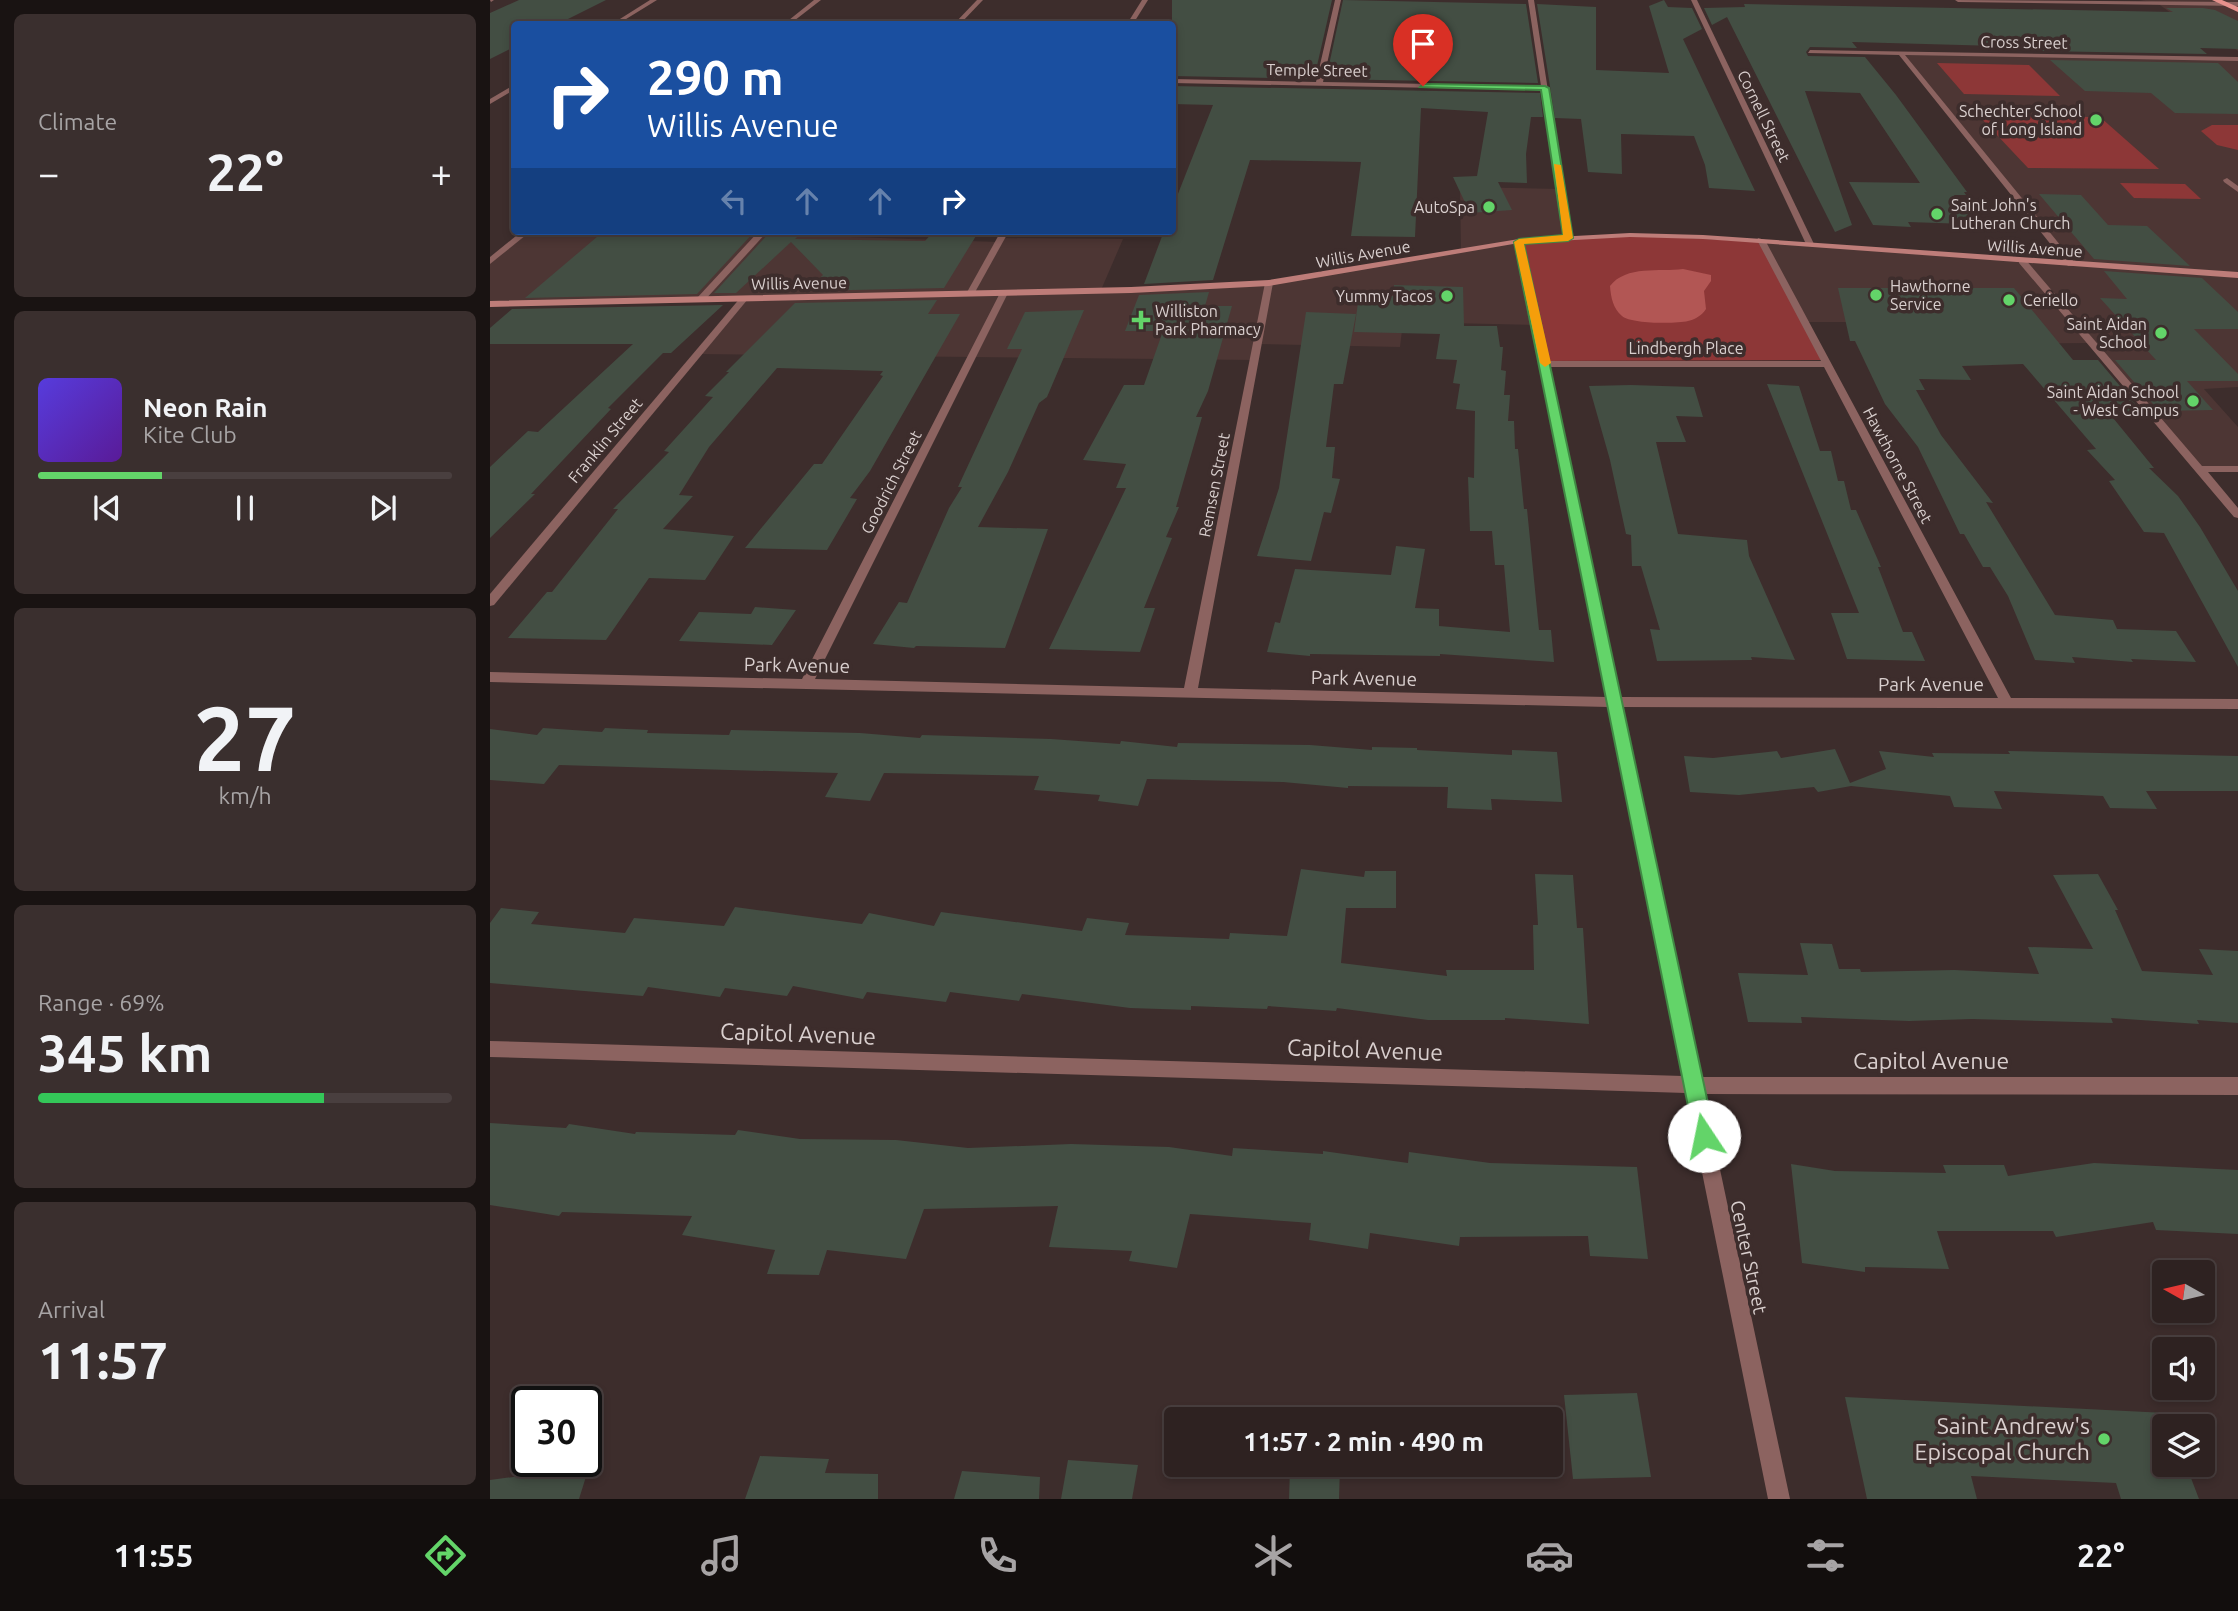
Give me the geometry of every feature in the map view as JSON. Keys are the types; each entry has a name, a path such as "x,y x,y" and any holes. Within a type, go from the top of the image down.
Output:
{"main road":[{"path":"2216,0 2238,10"},
{"name":"Willis Avenue","path":"490,304 970,294 1269,283 1331,275 1519,242 1660,235 2238,275"}],"street":[{"path":"620,21 654,0"},
{"path":"791,21 818,0"},
{"path":"960,21 980,0"},
{"path":"1132,21 1145,0"},
{"path":"1319,84 1338,0"},
{"path":"1531,0 1568,238"},
{"name":"Cornell Street","path":"1694,0 1810,244"},
{"path":"1958,0 2238,4"},
{"name":"Cross Street","path":"1810,52 2238,59"},
{"path":"1901,54 2071,264"},
{"name":"Temple Street","path":"1176,81 1545,88"},
{"path":"490,102 511,89"},
{"path":"2227,180 2238,190"},
{"path":"490,261 522,235"},
{"path":"700,299 760,235"},
{"path":"970,294 1003,235"},
{"name":"Hawthorne Street","path":"1761,240 2007,703"},
{"name":"Center Street","path":"1519,242 1779,1499"},
{"path":"2022,261 2238,515"},
{"name":"Remsen Street","path":"1190,693 1269,283"},
{"name":"Goodrich Street","path":"806,685 1004,293"},
{"name":"Franklin Street","path":"490,602 744,299"},
{"name":"Lindbergh Place","path":"1545,364 1826,364"},
{"path":"2199,469 2238,469"},
{"name":"Park Avenue","path":"490,677 1615,702 2238,704"},
{"name":"Capitol Avenue","path":"490,1049 1694,1085 2238,1086"}],"shaded area":[{"path":"2139,0 2238,0 2238,51 2212,32 2198,32 2157,3"},
{"path":"1901,54 2238,59 2238,387 2204,389 2238,427 2238,469 2199,469 2092,343 1943,344 1927,322 1804,322 1761,241 2070,264"},
{"path":"1937,63 2029,65 2060,96 1964,94"},
{"path":"1979,116 2100,117 2159,169 2028,168"},
{"path":"2212,125 2238,125 2238,150 2217,145 2201,131"},
{"path":"2120,183 2185,184 2201,199 2134,198"},
{"path":"1460,187 1561,189 1568,238 1537,325 1403,322 1400,347 1257,344 1254,360 698,354 743,299 490,304 490,260 521,235 792,235 998,242 1001,238 1123,239 1101,290 1269,283 1461,250"},
{"path":"1630,235 1762,242 1822,360 1545,361 1519,241"},
{"path":"1683,269 1711,275 1711,281 1704,291 1706,309 1703,313 1691,320 1664,323 1627,319 1616,310 1610,286 1617,279 1634,272"}],"building":[{"path":"519,0 606,0 564,21 511,21 511,48 490,59 490,13"},
{"path":"1172,0 1332,0 1314,79 1176,76 1176,21 1172,21"},
{"path":"1343,0 1526,4 1538,83 1326,79"},
{"path":"1664,0 1668,7 1692,8 1702,29 1683,39 1755,191 1709,188 1705,165 1694,136 1621,134 1622,174 1588,172 1581,119 1555,118 1537,4 1596,7 1596,70 1669,73 1649,6"},
{"path":"1744,4 2173,12 2166,8 2203,8 2215,10 2238,21 2238,49 2200,48 2207,54 2040,51 2035,47 1852,42 1857,48 1810,47 1806,52 1808,56 1865,57 1967,192 1964,192 1966,195 1954,195 1973,221 1966,221 1967,224 1908,222 1911,227 1873,225 1849,182 1920,183 1860,93 1805,91 1852,225 1835,232 1727,17 1712,25 1704,8 1745,7"},
{"path":"2050,60 2218,63 2238,82 2238,114 2175,113 2151,93 2085,91"},
{"path":"1176,86 1540,93 1543,117 1531,117 1526,154 1527,183 1498,182 1512,210 1470,213 1453,177 1477,176 1488,112 1421,108 1415,237 1351,236 1361,162 1250,160 1213,280 1144,284 1162,235 1176,235 1176,199 1213,105 1176,104"},
{"path":"2039,194 2081,195 2108,225 2147,226 2190,266 2094,259"},
{"path":"599,235 751,235 697,294 525,298"},
{"path":"767,235 799,235 795,239 925,241 930,235 977,235 944,288 806,291 823,275 791,242 736,293 714,293"},
{"path":"2104,271 2202,278 2238,312 2238,329 2194,329 2238,374 2238,381 2187,381 2213,410 2159,411 2115,360 2156,360 2100,298 2127,299"},
{"path":"1394,285 1463,287 1464,326 1497,326 1500,347 1503,347 1501,370 1506,371 1504,395 1510,395 1508,421 1514,421 1515,449 1518,449 1524,509 1527,509 1539,630 1551,630 1554,662 1440,654 1310,656 1267,652 1275,622 1280,623 1295,569 1391,575 1396,546 1425,549 1415,608 1439,609 1439,626 1510,632 1504,565 1495,565 1492,531 1470,531 1468,477 1474,478 1475,411 1456,409 1460,384 1453,383 1457,360 1436,359 1440,334 1354,332 1359,295 1393,296"},
{"path":"1838,288 2014,288 2073,360 2098,360 2142,412 2109,413 2154,468 2149,468 2178,496 2238,591 2238,667 2164,533 2144,532 2109,481 2115,480 2087,450 2096,449 2023,364 1962,366 1971,380 1919,379 1925,390 1916,390 1941,435 1993,503 1986,502 2055,615 2113,620 2117,629 2176,631 2196,662 2131,659 2133,662 2072,657 2075,663 2035,660 2008,596 1990,567 1983,567 1964,534 1960,534 1918,447 1885,404 1855,341 1850,341"},
{"path":"1209,292 1205,306 1232,306 1208,391 1196,417 1202,417 1176,507 1179,507 1166,537 1172,538 1144,608 1155,608 1140,652 1049,649 1126,488 1116,488 1126,464 1083,460 1124,385 1144,385 1163,331 1125,331 1139,295"},
{"path":"937,300 928,314 960,314 870,471 850,498 857,499 827,550 745,548 814,464 822,464 883,376 880,375 883,371 777,368 709,447 679,495 693,496 663,529 734,536 705,580 649,578 606,640 508,638 547,592 552,592 618,509 613,509 669,452 664,451 713,397 705,396 795,303"},
{"path":"723,305 671,353 663,353 608,408 611,409 531,494 535,494 490,538 490,467 528,431 538,432 633,344 490,344 490,328 512,309"},
{"path":"1084,310 1047,397 1039,403 1008,472 978,527 1048,529 1005,648 914,648 873,644 899,602 907,603 949,508 962,487 958,487 1022,349 1007,349 1025,312"},
{"path":"1306,312 1356,314 1343,384 1334,384 1326,447 1335,447 1332,478 1340,479 1331,513 1324,512 1311,561 1257,556 1279,488"},
{"path":"1767,384 1799,386 1820,451 1831,451 1838,481 1844,481 1851,510 1856,510 1881,567 1878,567 1903,632 1912,632 1925,661 1847,659 1831,613 1859,613"},
{"path":"1589,386 1694,387 1703,417 1676,416 1686,442 1656,442 1678,534 1747,540 1749,556 1795,660 1751,657 1752,660 1657,661 1650,629 1660,630 1641,566 1632,566 1631,535 1626,534 1610,460"},
{"path":"755,607 796,610 772,645 679,641 699,612 751,614"},
{"path":"543,728 602,732 605,728 648,730 647,733 729,735 731,730 860,733 920,738 922,735 1120,744 1121,741 1177,747 1178,743 1310,745 1372,750 1372,747 1417,748 1512,755 1512,750 1557,752 1562,802 1491,799 1492,810 1447,808 1448,787 1348,788 1283,782 1147,779 1138,806 1098,801 1100,795 1034,790 1039,776 884,773 870,801 825,797 838,773 559,765 544,784 490,780 490,729 537,735"},
{"path":"1835,749 1850,783 1886,769 1879,751 1934,757 1932,753 2010,754 2008,751 2238,756 2238,791 2146,791 2157,809 2110,808 2103,796 1994,791 2002,809 1954,807 1950,796 1851,786 1818,792 1814,787 1739,795 1690,792 1684,756 1713,758 1777,751 1781,758"},
{"path":"1301,869 1364,877 1365,871 1396,871 1396,908 1346,908 1341,963 1447,976 1446,970 1534,970 1533,925 1538,925 1535,874 1573,875 1577,928 1583,928 1589,1024 1505,1018 1428,1020 1337,1008 1336,1011 1268,1006 1267,1009 1191,1006 1191,1010 1130,1008 1022,994 1019,1001 950,992 946,1002 867,992 863,999 793,986 787,996 725,988 720,997 648,987 643,996 490,983 490,923 501,908 539,912 531,924 625,933 634,918 724,926 735,907 862,924 869,913 934,926 941,912 1082,931 1087,918 1129,923 1125,935 1229,939 1230,933 1287,936"},
{"path":"2098,874 2118,910 2115,910 2142,971 2213,975 2199,949 2238,951 2238,1023 2197,1020 2199,1024 2111,1018 2113,1023 1801,1017 1802,1023 1748,1022 1738,973 1808,975 1800,943 1832,944 1839,969 1860,969 1861,972 1954,970 2039,974 2028,947 2093,949 2053,875"},
{"path":"490,1123 566,1128 569,1124 635,1134 735,1135 738,1130 800,1139 896,1140 968,1148 1071,1144 1169,1147 1232,1156 1233,1148 1323,1154 1323,1151 1408,1163 1409,1152 1490,1163 1637,1167 1648,1259 1590,1256 1588,1236 1460,1237 1459,1246 1370,1233 1368,1249 1309,1240 1311,1223 1190,1214 1177,1268 1129,1261 1132,1251 1049,1247 1058,1206 924,1209 906,1259 827,1250 819,1275 767,1274 775,1250 682,1235 692,1216 562,1212 559,1216 490,1205"},
{"path":"2094,1163 2238,1170 2238,1234 2156,1230 2153,1222 2056,1237 2053,1231 1937,1231 1949,1269 1865,1267 1865,1272 1802,1263 1791,1164 1835,1171 1946,1173 1943,1165 2004,1165 2008,1176"},
{"path":"1637,1393 1651,1477 1573,1479 1564,1395"},
{"path":"1845,1397 2166,1413 2152,1414 2152,1477 2191,1477 2199,1499 2121,1499 2116,1483 1971,1476 1977,1499 1867,1499"},
{"path":"760,1456 829,1459 825,1473 878,1474 878,1499 745,1499"},
{"path":"1068,1460 1138,1465 1132,1499 1061,1499"},
{"path":"962,1471 1040,1477 1039,1499 954,1499"},
{"path":"513,1477 586,1477 579,1499 490,1499 490,1480"},
{"path":"1290,1477 1340,1477 1339,1499 1289,1499"}],"slow traffic":[{"path":"1545,363 1519,242 1568,238 1557,165"}],"place":[{"name":"Schechter School of Long Island","path":"2096,120"},
{"name":"AutoSpa","path":"1489,207"},
{"name":"Saint John's Lutheran Church","path":"1937,214"},
{"name":"Hawthorne Service","path":"1876,295"},
{"name":"Yummy Tacos","path":"1447,296"},
{"name":"Ceriello","path":"2009,300"},
{"name":"Williston Park Pharmacy","path":"1141,320"},
{"name":"Saint Aidan School","path":"2161,333"},
{"name":"Saint Aidan School - West Campus","path":"2193,401"},
{"name":"Saint Andrew's Episcopal Church","path":"2104,1439"}],"route":[{"path":"1423,86 1545,88 1568,238 1519,242 1704,1136"}]}
